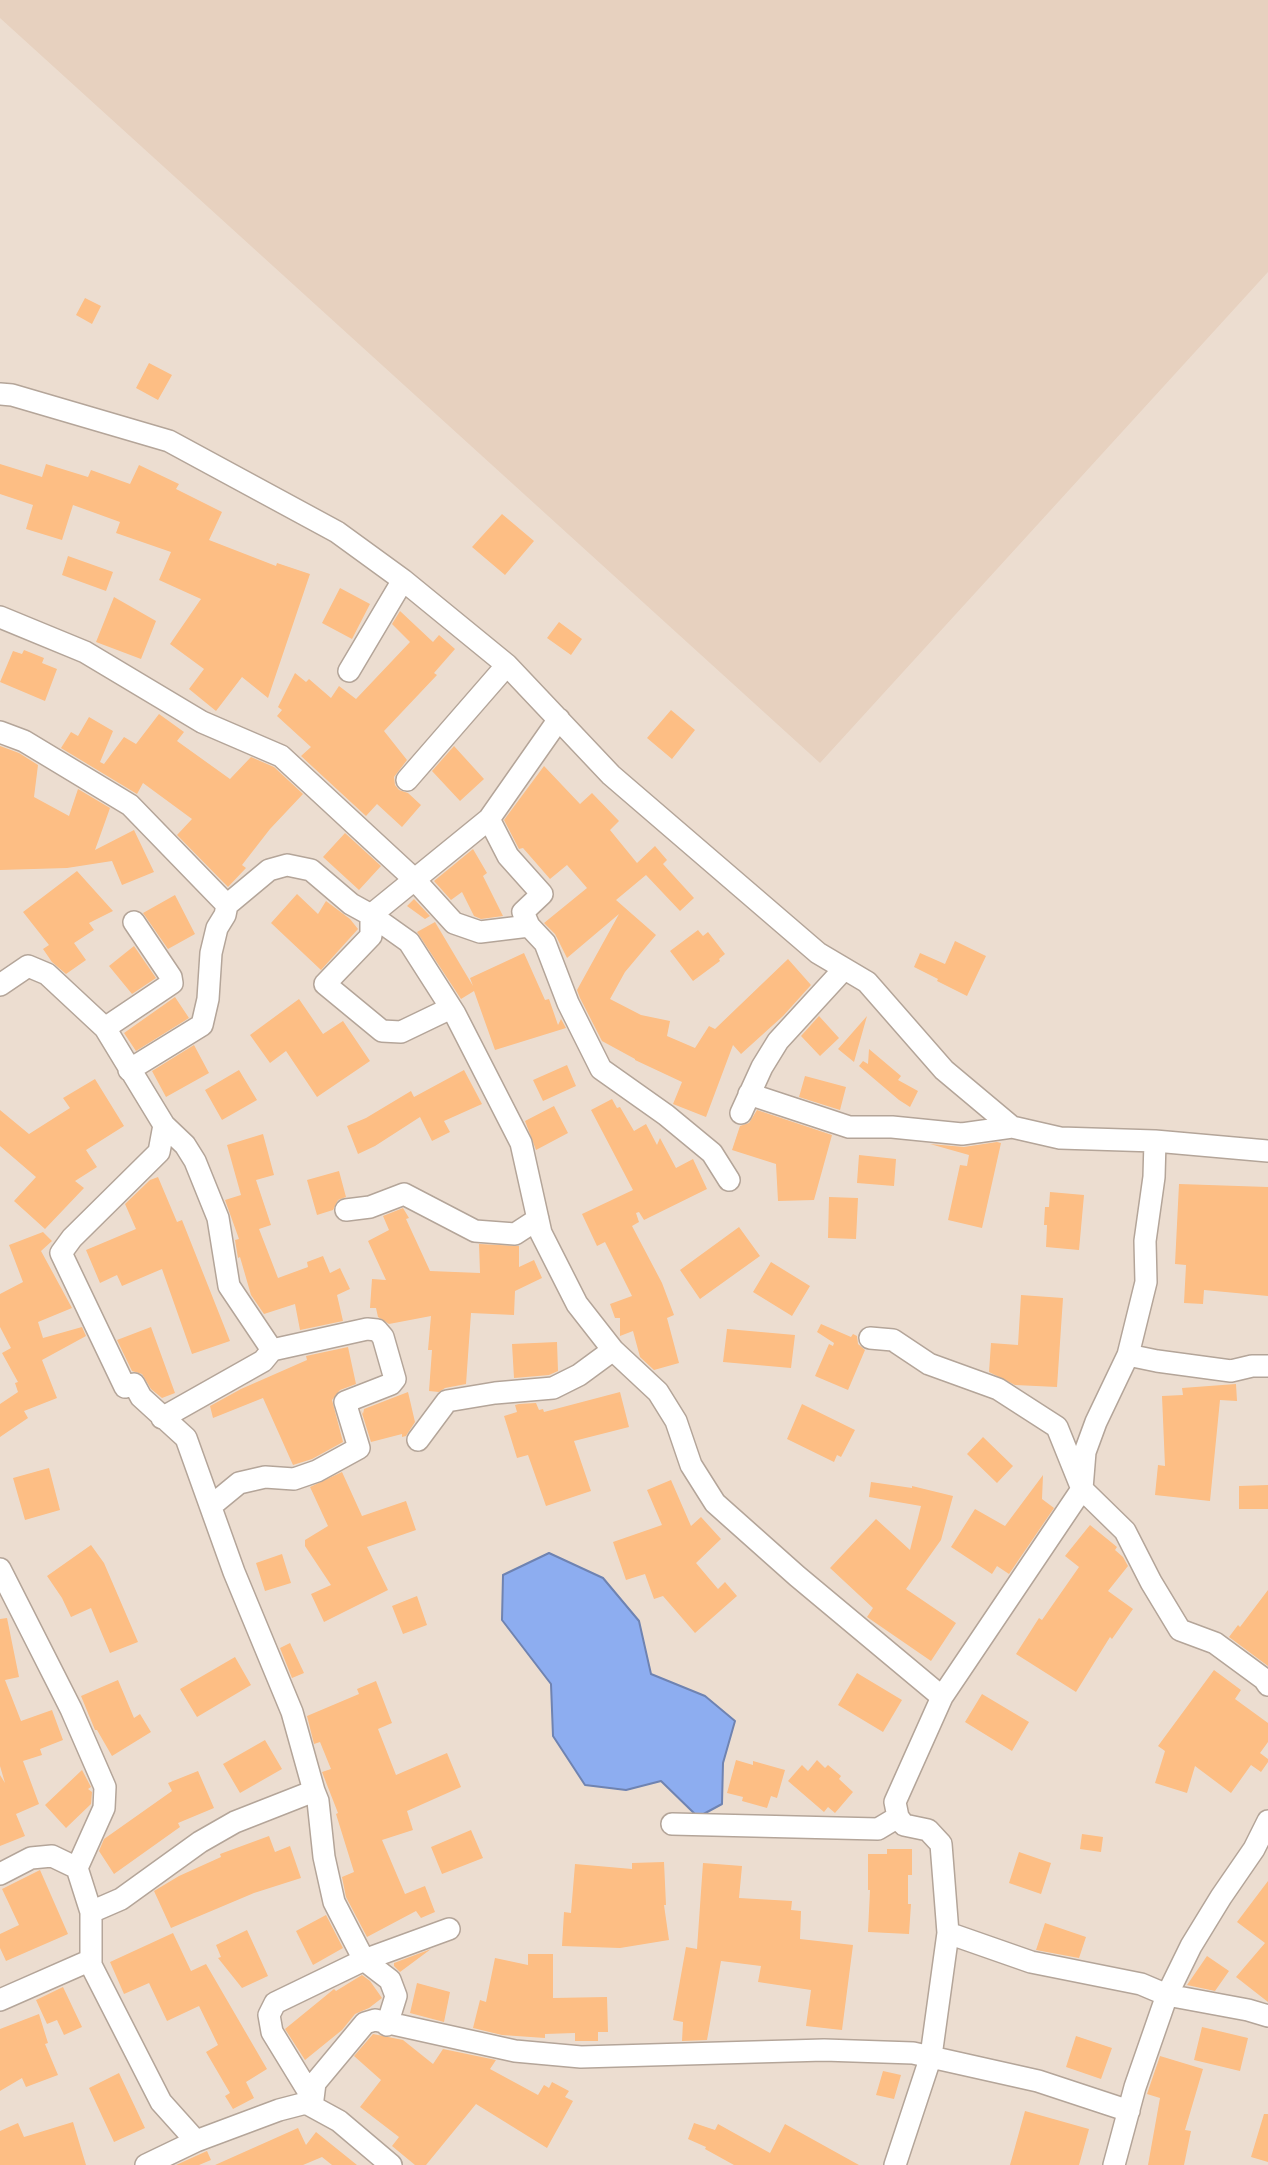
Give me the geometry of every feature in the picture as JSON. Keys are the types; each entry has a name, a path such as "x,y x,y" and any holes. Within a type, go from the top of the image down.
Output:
{"street":[{"path":"0,394 12,395 169,441 337,532 403,580 507,665 611,775 818,953 867,982 944,1070 1012,1127"},
{"path":"349,671 403,580"},
{"path":"0,617 85,652 202,722 281,756 414,879 454,923 480,932 529,926"},
{"path":"407,780 507,665"},
{"path":"451,1008 401,1032 382,1031 325,984 370,936 371,915 489,819 559,719"},
{"path":"0,732 24,741 131,805 227,905"},
{"path":"489,819 509,856 542,894 523,912 529,926 545,943 568,1003 601,1069 666,1115 712,1153 729,1180"},
{"path":"129,1070 202,1025 208,999 211,953 216,928 225,915 227,905 269,870 287,865 312,870 351,904 409,942 451,1008 521,1143 541,1233 577,1304 612,1350 658,1392 676,1421 691,1465 715,1503 797,1576 942,1697"},
{"path":"105,1028 172,983 171,977 134,922"},
{"path":"0,985 28,966 47,974 105,1028 164,1125 185,1144 195,1161 218,1218 229,1286 271,1350"},
{"path":"844,968 778,1041 762,1067 745,1104 849,1127 892,1127 962,1134 1012,1127 1060,1138 1155,1141 1268,1151"},
{"path":"164,1125 159,1152 72,1238 61,1253 125,1387 134,1384 141,1397 187,1438 234,1572 292,1712 318,1801 324,1857 334,1902 364,1960 390,1980 396,1996 387,2025"},
{"path":"895,2165 931,2056 948,1933 941,1844 928,1830 904,1825 898,1817 895,1802 942,1697 1082,1489 1085,1452 1096,1422 1128,1355 1146,1282 1145,1241 1154,1177 1155,1141"},
{"path":"346,1210 370,1208 404,1194 475,1231 515,1234 538,1219"},
{"path":"162,1418 263,1361 271,1350 367,1329 377,1330 383,1337 395,1379 391,1384 345,1402 359,1448 317,1471 294,1479 265,1477 239,1483 211,1506"},
{"path":"870,1338 893,1340 929,1364 998,1390 1057,1427 1082,1489 1125,1531 1180,1630 1215,1643 1264,1679 1268,1685"},
{"path":"418,1440 447,1401 495,1393 554,1388 579,1375 612,1350"},
{"path":"1128,1355 1231,1371 1252,1366 1268,1366"},
{"path":"0,1569 71,1709 105,1787 104,1808 77,1868 91,1912 91,1965 161,2102 196,2141"},
{"path":"91,1912 121,1899 200,1842 235,1822 314,1791"},
{"path":"673,1824 878,1829 898,1817"},
{"path":"1114,2165 1167,1996 1191,1946 1221,1896 1261,1852 1268,1821"},
{"path":"0,1874 31,1858 52,1856 77,1868"},
{"path":"391,2165 340,2121 309,2101 272,2032 269,2015 275,2003 364,1960 449,1929"},
{"path":"948,1933 1031,1962 1141,1984 1167,1996 1268,2016"},
{"path":"0,2000 91,1959"},
{"path":"309,2101 315,2083 365,2023 375,2020 387,2025 515,2051 581,2056 824,2050 913,2053 1038,2081 1129,2111"},
{"path":"146,2165 196,2141 309,2101"}],"shaded area":[{"path":"0,0 1268,0 1268,272 820,763 0,18"}],"water":[{"path":"549,1553 603,1578 639,1621 651,1674 705,1696 735,1721 723,1763 722,1804 698,1817 661,1781 626,1790 585,1785 553,1736 551,1684 502,1620 503,1575"}],"building":[{"path":"85,298 101,306 92,324 76,315"},
{"path":"149,363 172,375 158,400 136,388"},
{"path":"0,464 42,477 46,464 88,477 91,470 130,484 139,465 179,484 176,489 222,512 209,540 276,566 277,563 310,574 268,698 242,677 216,711 189,689 204,669 170,644 201,599 159,580 171,552 116,533 120,522 73,505 62,540 26,529 33,505 0,494"},
{"path":"502,514 534,541 505,575 472,547"},
{"path":"68,556 113,572 106,591 62,575"},
{"path":"340,588 370,604 352,639 322,623"},
{"path":"114,597 156,621 141,659 96,642"},
{"path":"400,611 433,642 439,635 455,649 434,673 437,675 384,731 407,760 394,777 395,785 421,805 402,827 377,804 366,816 301,756 311,747 277,716 282,710 278,707 295,673 306,682 309,679 331,698 339,686 356,699 410,642 392,624"},
{"path":"559,622 582,639 571,655 547,638"},
{"path":"24,650 44,658 42,663 57,669 45,701 0,682 13,651 22,654"},
{"path":"671,710 695,730 672,759 647,738"},
{"path":"159,714 184,732 177,741 230,779 251,757 274,767 303,794 270,829 242,865 246,868 228,887 177,835 192,819 143,783 137,794 61,748 71,732 78,736 89,717 113,731 100,762 104,764 124,737 136,744"},
{"path":"0,746 19,753 38,765 34,797 69,816 78,789 110,808 95,850 134,830 154,872 122,885 112,861 67,868 0,870"},
{"path":"454,746 484,779 460,801 432,771"},
{"path":"544,766 580,804 592,793 619,821 610,830 637,863 655,846 667,860 663,864 694,898 680,911 646,875 616,900 656,935 625,972 610,999 641,1015 670,1021 667,1036 695,1048 709,1026 715,1029 788,959 811,985 783,1016 741,1054 733,1045 706,1117 673,1104 682,1082 602,1041 580,998 577,990 619,914 567,958 555,934 544,923 587,888 567,865 550,879 523,848 519,849 504,820"},
{"path":"345,833 381,866 359,890 323,857"},
{"path":"473,849 487,873 483,876 503,916 481,919 474,916 462,892 451,900 434,881"},
{"path":"77,871 113,911 89,923 94,930 74,943 86,960 66,974 52,962 43,949 49,945 23,912"},
{"path":"297,894 318,914 326,901 350,919 358,929 321,970 271,923"},
{"path":"175,895 195,934 168,949 143,913"},
{"path":"414,899 430,916 425,919 407,906"},
{"path":"435,922 473,986 470,978 524,953 545,1000 549,999 558,1025 561,1019 566,1028 495,1050 474,991 461,999 417,932"},
{"path":"698,930 703,936 708,932 725,954 720,961 693,981 670,951"},
{"path":"955,941 986,956 967,996 914,967 920,953 945,964"},
{"path":"134,946 156,978 132,994 109,966"},
{"path":"175,997 189,1018 136,1051 124,1033"},
{"path":"299,999 323,1034 343,1021 370,1061 317,1097 286,1051 270,1063 250,1035"},
{"path":"819,1016 839,1038 820,1056 801,1036"},
{"path":"867,1016 854,1062 838,1049"},
{"path":"194,1045 209,1073 166,1097 152,1071"},
{"path":"869,1049 901,1076 898,1080 918,1091 910,1107 859,1066 863,1061 868,1064"},
{"path":"567,1065 576,1086 543,1101 533,1080"},
{"path":"239,1070 257,1100 222,1120 205,1090"},
{"path":"464,1070 482,1104 444,1121 450,1132 432,1141 420,1117 358,1154 347,1126 411,1091 414,1097"},
{"path":"805,1076 846,1087 840,1110 799,1097"},
{"path":"95,1079 124,1126 86,1150 97,1167 75,1181 84,1188 45,1229 14,1201 36,1177 0,1146 0,1110 29,1134 70,1108 63,1098"},
{"path":"612,1099 634,1131 646,1124 657,1145 660,1138 676,1168 693,1159 707,1189 644,1220 639,1212 636,1213 639,1222 632,1226 662,1283 674,1315 667,1318 679,1363 654,1370 640,1357 633,1331 620,1336 620,1318 615,1318 610,1304 632,1296 605,1242 597,1246 582,1214 633,1190 591,1110"},
{"path":"554,1106 568,1133 536,1150 525,1121"},
{"path":"757,1110 832,1135 814,1200 778,1201 776,1164 732,1150 740,1126 749,1123"},
{"path":"263,1134 274,1175 256,1180 271,1225 259,1229 278,1278 308,1267 307,1262 323,1256 330,1273 340,1268 350,1289 337,1295 343,1321 300,1330 295,1304 264,1314 251,1295 240,1257 238,1258 235,1240 239,1239 225,1200 241,1195 227,1145"},
{"path":"1001,1143 982,1228 948,1220 960,1165 967,1166 969,1155 930,1144 964,1147"},
{"path":"859,1155 896,1159 894,1186 857,1183"},
{"path":"339,1171 346,1197 338,1200 333,1210 317,1215 307,1180"},
{"path":"158,1177 177,1222 182,1220 230,1341 192,1354 162,1269 122,1286 117,1275 100,1283 86,1250 136,1229 125,1204 150,1180"},
{"path":"1179,1184 1268,1187 1268,1296 1204,1290 1203,1304 1184,1303 1186,1265 1175,1264"},
{"path":"1050,1192 1084,1195 1079,1250 1046,1247 1045,1207 1049,1207"},
{"path":"829,1197 858,1198 856,1239 828,1238"},
{"path":"403,1208 430,1271 480,1273 479,1244 519,1246 519,1267 534,1260 542,1278 515,1291 514,1315 471,1313 466,1384 445,1388 439,1392 429,1391 431,1316 389,1324 378,1317 376,1308 370,1308 372,1279 386,1280 368,1241 389,1230 383,1216"},
{"path":"739,1227 760,1256 700,1299 680,1270"},
{"path":"43,1232 52,1241 41,1251 72,1308 38,1322 43,1338 82,1327 86,1336 42,1360 57,1398 24,1411 28,1418 0,1437 0,1404 18,1392 15,1383 18,1382 2,1353 11,1348 0,1327 0,1294 23,1282 9,1245"},
{"path":"771,1262 810,1286 792,1316 753,1292"},
{"path":"1021,1295 1063,1298 1057,1387 1015,1385 989,1372 991,1343 1018,1345"},
{"path":"821,1324 851,1337 853,1334 857,1336 858,1344 865,1350 848,1390 815,1376 829,1344 833,1346 834,1343 817,1332"},
{"path":"151,1327 175,1393 162,1398 151,1389 142,1374 132,1371 117,1340"},
{"path":"727,1329 795,1335 791,1368 723,1362"},
{"path":"557,1342 558,1371 549,1375 514,1378 512,1344"},
{"path":"348,1347 356,1384 340,1390 332,1400 343,1442 312,1459 293,1465 263,1398 213,1418 210,1406 241,1389 307,1360 306,1356"},
{"path":"1236,1384 1237,1401 1220,1400 1210,1501 1155,1495 1158,1465 1165,1466 1162,1396 1183,1395 1182,1388"},
{"path":"408,1392 415,1422 406,1436 402,1437 402,1434 371,1442 361,1410 363,1414 364,1409"},
{"path":"620,1392 629,1427 574,1441 591,1491 546,1506 528,1455 517,1458 504,1416 517,1412 515,1405 519,1404 536,1403 539,1410 543,1409 544,1412"},
{"path":"802,1404 855,1430 841,1457 837,1455 834,1462 787,1439"},
{"path":"983,1437 1013,1466 997,1483 967,1454"},
{"path":"49,1468 60,1510 25,1520 13,1478"},
{"path":"342,1472 362,1516 406,1501 416,1530 367,1547 388,1590 324,1622 311,1594 331,1585 305,1546 305,1540 328,1526 310,1487"},
{"path":"1043,1475 1042,1499 1054,1508 1009,1574 997,1566 992,1574 951,1547 975,1509 1005,1526"},
{"path":"671,1480 691,1526 701,1517 721,1539 696,1563 718,1589 725,1582 737,1596 695,1633 663,1596 654,1599 645,1574 626,1580 613,1542 662,1525 647,1490"},
{"path":"871,1482 912,1486 953,1496 941,1540 906,1589 956,1623 931,1661 867,1617 873,1608 830,1568 876,1519 910,1550 921,1506 869,1497"},
{"path":"1268,1485 1268,1509 1239,1509 1239,1486"},
{"path":"1090,1525 1117,1547 1115,1550 1128,1566 1108,1591 1133,1609 1112,1639 1110,1637 1076,1692 1016,1654 1039,1618 1042,1620 1079,1567 1065,1556"},
{"path":"91,1545 104,1563 138,1642 110,1653 91,1608 71,1617 47,1576"},
{"path":"282,1554 291,1583 265,1591 256,1563"},
{"path":"1268,1590 1268,1666 1229,1637"},
{"path":"417,1596 427,1625 403,1634 392,1606"},
{"path":"7,1618 19,1677 5,1680 21,1721 52,1710 63,1740 40,1749 42,1755 23,1761 39,1804 16,1814 25,1836 0,1846 0,1775 5,1783 0,1766 0,1619"},
{"path":"290,1643 304,1673 292,1678 280,1648"},
{"path":"235,1657 251,1685 197,1717 180,1689"},
{"path":"1214,1670 1241,1690 1235,1699 1268,1723 1268,1742 1260,1753 1268,1762 1261,1772 1251,1765 1231,1793 1195,1766 1187,1793 1155,1783 1165,1751 1158,1746"},
{"path":"857,1673 902,1700 883,1732 838,1705"},
{"path":"118,1680 134,1718 140,1714 151,1732 112,1756 95,1730 81,1696"},
{"path":"376,1681 392,1723 378,1729 396,1775 447,1753 461,1787 407,1811 413,1830 382,1840 405,1894 425,1886 435,1912 421,1918 416,1911 367,1937 346,1897 342,1877 354,1872 336,1814 338,1813 322,1772 331,1769 320,1742 314,1744 307,1716 359,1694 357,1689"},
{"path":"982,1694 1029,1722 1012,1751 965,1722"},
{"path":"265,1740 282,1769 240,1793 223,1764"},
{"path":"736,1760 753,1765 753,1761 785,1770 777,1798 771,1796 767,1808 742,1801 743,1797 727,1793"},
{"path":"817,1760 825,1768 828,1765 841,1776 839,1779 853,1792 835,1813 828,1807 824,1812 788,1781 802,1765 808,1771"},
{"path":"82,1770 91,1787 88,1789 92,1792 91,1804 66,1828 45,1805"},
{"path":"198,1771 214,1808 178,1823 180,1827 114,1874 99,1851 104,1839 172,1791 168,1783"},
{"path":"471,1830 483,1858 442,1874 431,1847"},
{"path":"1082,1834 1103,1837 1101,1852 1080,1849"},
{"path":"269,1836 275,1852 290,1846 301,1878 254,1893 171,1928 154,1891 221,1857 220,1854"},
{"path":"887,1849 912,1849 912,1875 908,1875 908,1904 911,1904 909,1934 868,1932 868,1854 887,1854"},
{"path":"1019,1852 1051,1863 1041,1894 1009,1883"},
{"path":"664,1862 664,1905 669,1940 620,1948 562,1946 564,1912 571,1913 575,1864 632,1869 632,1863"},
{"path":"703,1863 742,1866 739,1898 792,1901 791,1910 801,1911 800,1939 853,1945 842,2030 806,2026 811,1990 758,1982 761,1966 721,1961 707,2040 682,2041 683,2022 673,2020 686,1947 697,1949"},
{"path":"40,1870 68,1934 6,1961 0,1948 0,1934 19,1925 2,1889"},
{"path":"1268,1881 1268,2002 1236,1977 1265,1943 1237,1922"},
{"path":"326,1915 343,1948 313,1965 296,1931"},
{"path":"1045,1923 1086,1937 1079,1958 1036,1950"},
{"path":"247,1930 268,1976 242,1988 218,1958 221,1957 216,1945"},
{"path":"173,1933 191,1971 206,1964 267,2069 246,2082 254,2098 233,2109 225,2096 230,2093 206,2052 218,2045 199,2006 167,2021 149,1983 124,1994 110,1962"},
{"path":"431,1949 400,1972 394,1966 394,1963"},
{"path":"528,1954 553,1954 553,1998 607,1997 608,2032 598,2032 598,2041 575,2041 575,2033 545,2034 545,2038 502,2035 473,2028 480,2000 486,2002 495,1958 528,1965"},
{"path":"1207,1956 1229,1971 1215,1991 1187,1985"},
{"path":"362,1975 382,1998 355,2014 342,2030 305,2060 285,2029 334,1989 336,1991"},
{"path":"417,1983 450,1992 444,2022 410,2013"},
{"path":"63,1987 82,2027 64,2035 57,2020 47,2024 36,2000"},
{"path":"39,2014 48,2043 45,2044 58,2075 26,2087 22,2078 0,2091 0,2029"},
{"path":"1202,2027 1248,2038 1240,2071 1194,2060"},
{"path":"373,2034 403,2040 433,2064 443,2049 496,2060 490,2069 538,2095 544,2085 549,2088 552,2082 569,2091 565,2097 573,2101 547,2148 476,2104 426,2165 415,2165 392,2146 399,2137 360,2107 381,2080 354,2056"},
{"path":"1076,2036 1112,2048 1101,2079 1066,2067"},
{"path":"1160,2056 1203,2069 1185,2130 1191,2131 1184,2165 1148,2165 1160,2098 1147,2094"},
{"path":"883,2071 901,2075 894,2099 876,2095"},
{"path":"119,2073 145,2128 114,2142 89,2088"},
{"path":"1025,2111 1089,2129 1079,2165 1010,2165"},
{"path":"1264,2114 1268,2114 1268,2162 1251,2157"},
{"path":"73,2122 86,2165 0,2165 0,2131 18,2123 24,2137"},
{"path":"694,2123 715,2130 718,2124 770,2153 785,2124 859,2165 734,2165 688,2139"},
{"path":"298,2128 306,2145 316,2132 357,2165 332,2165 322,2157 303,2165 215,2165"},
{"path":"207,2151 211,2160 199,2165 176,2165"}]}
